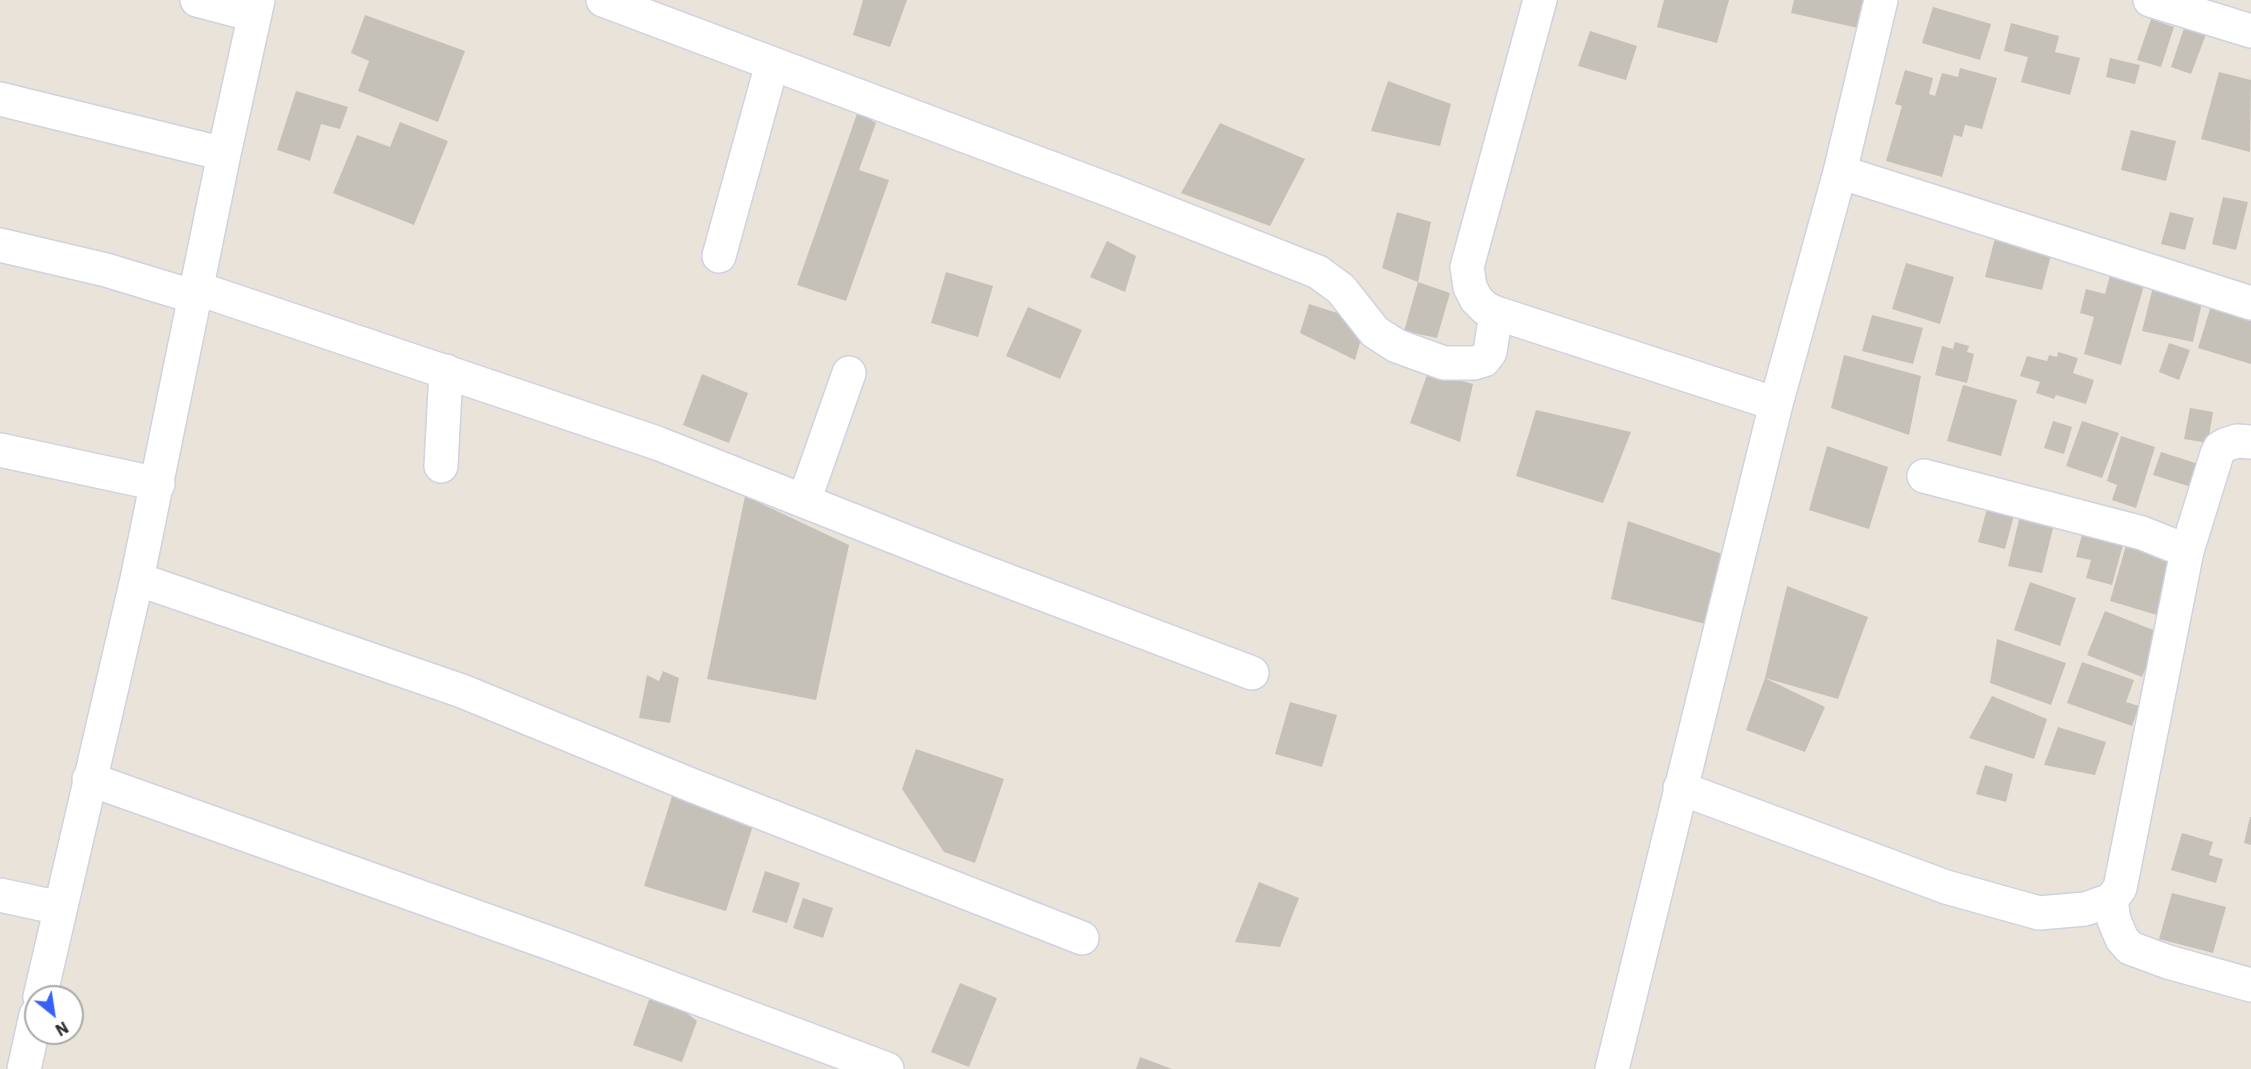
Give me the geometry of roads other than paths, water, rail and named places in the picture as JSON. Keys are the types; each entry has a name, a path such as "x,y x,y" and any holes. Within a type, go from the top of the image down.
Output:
{"street":[{"path":"43,985 158,484 224,154 256,8 197,0"},
{"path":"603,0 1112,191 1318,272 1341,289 1374,332 1397,346 1444,363 1474,363 1484,360 1490,352 1496,313"},
{"path":"1540,0 1467,267 1470,287 1476,300 1485,308 1496,313 1776,404"},
{"path":"1612,1069 1776,404 1840,172 1881,0"},
{"path":"2150,0 2251,31"},
{"path":"719,256 772,63"},
{"path":"0,99 224,154"},
{"path":"1840,172 2251,303"},
{"path":"0,245 196,293 446,371 657,443 958,562 1252,673"},
{"path":"441,466 446,371"},
{"path":"804,501 849,373"},
{"path":"1680,788 1946,887 2039,913 2085,909 2110,900 2121,888 2187,551 2220,448 2236,441 2251,442"},
{"path":"0,450 158,484"},
{"path":"1924,476 2142,533 2187,551"},
{"path":"137,579 462,691 691,785 1082,938"},
{"path":"89,779 547,942 887,1069"},
{"path":"0,895 60,908"},
{"path":"2110,900 2114,920 2122,939 2130,948 2168,962 2251,985"},
{"path":"24,1069 29,1045"}]}
